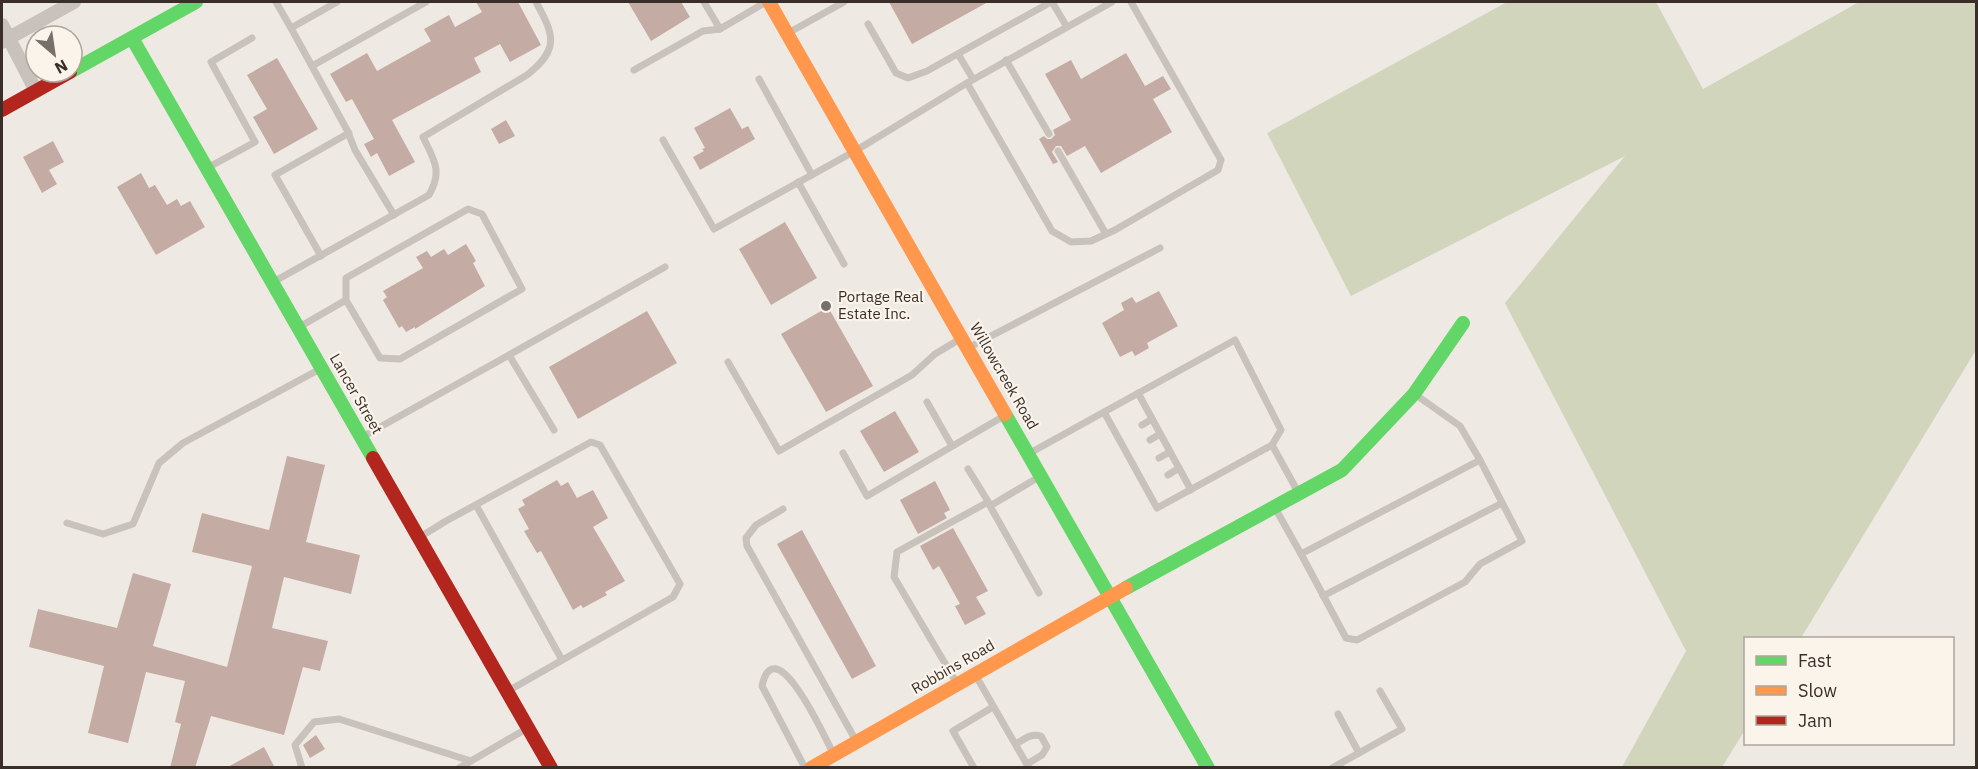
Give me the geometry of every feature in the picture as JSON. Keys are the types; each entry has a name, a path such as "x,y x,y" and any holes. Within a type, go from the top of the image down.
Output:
{"street":[{"path":"6,40 74,2"},
{"path":"84,65 196,2"},
{"name":"Willowcreek Road","path":"768,2 788,33 1208,768"},
{"path":"2,25 6,40 36,91"},
{"name":"Lancer Street","path":"132,38 551,768"},
{"path":"2,110 49,84"},
{"name":"Robbins Road","path":"811,768 1111,596 1342,470 1414,394 1463,323"}],"lane":[{"path":"276,2 394,215"},
{"path":"291,28 337,2"},
{"path":"312,66 426,2"},
{"path":"273,282 429,195 437,176 436,165 423,137 527,75 541,64 549,52 551,33 536,2"},
{"path":"704,2 720,29"},
{"path":"634,70 703,31 720,29 768,2"},
{"path":"788,33 844,2"},
{"path":"868,24 896,74 908,78 927,71 1052,2 1067,27"},
{"path":"663,140 714,229 855,151 1006,60 1112,2"},
{"path":"958,54 970,81 1052,231 1071,242 1091,241 1218,170 1221,160 1131,2"},
{"path":"207,168 255,142 211,62 252,38"},
{"path":"1006,60 1049,134"},
{"path":"759,79 812,175"},
{"path":"321,256 275,175 349,133"},
{"path":"1058,151 1106,234"},
{"path":"798,182 844,264"},
{"path":"468,209 482,214 522,289 400,359 380,358 346,300 346,278 468,209"},
{"path":"728,362 779,451 912,375 935,354 965,343 1160,248"},
{"path":"362,438 665,267"},
{"path":"299,328 346,300"},
{"path":"1029,453 1235,340 1281,430 1272,446 1157,508 1149,485 1122,437 1104,412"},
{"path":"509,355 554,430"},
{"path":"67,523 103,534 133,524 159,463 183,443 322,368"},
{"path":"1138,393 1191,490"},
{"path":"1275,508 1346,638 1358,640 1465,582 1480,564 1522,541 1460,426 1414,394"},
{"path":"927,402 952,446"},
{"path":"843,453 867,496 1006,415"},
{"path":"1142,425 1152,419"},
{"path":"1150,440 1160,434"},
{"path":"420,537 591,442 600,445 680,584 673,597 507,691"},
{"path":"1272,446 1299,495"},
{"path":"1159,458 1170,452"},
{"path":"1301,554 1480,460"},
{"path":"1168,475 1179,468"},
{"path":"969,469 1039,593"},
{"path":"957,684 894,577 897,552 1041,476"},
{"path":"1323,596 1502,503"},
{"path":"476,505 562,660"},
{"path":"783,509 756,525 746,538 747,546 856,741"},
{"path":"805,768 762,686 769,671 777,669 784,672 796,686 834,755"},
{"path":"975,674 1028,766 1042,755 1047,747 1041,736 1036,735 1030,735 1016,744"},
{"path":"1332,768 1402,729 1380,691"},
{"path":"974,768 953,731 993,707"},
{"path":"1338,714 1359,753"},
{"path":"302,768 296,746 314,722 339,719 471,761"},
{"path":"459,768 528,728"}],"green space":[{"path":"1507,2 1656,2 1703,89 1859,2 1976,2 1976,350 1802,637 1744,637 1744,732 1722,767 1622,767 1686,651 1505,303 1625,156 1351,296 1267,133"}],"building":[{"path":"476,2 518,2 541,45 510,62 500,44 474,58 481,72 392,120 415,162 389,176 377,153 371,157 364,144 374,139 352,99 346,102 330,74 367,53 377,71 431,41 424,29 449,15 455,27 482,12"},
{"path":"628,2 681,2 690,17 651,41"},
{"path":"889,2 988,2 912,44"},
{"path":"1126,53 1145,86 1163,76 1171,89 1153,99 1172,132 1101,173 1085,146 1067,156 1061,146 1056,146 1052,152 1058,162 1053,164 1039,139 1044,136 1051,139 1055,135 1053,130 1071,120 1045,74 1071,60 1081,79"},
{"path":"277,58 318,129 274,154 253,117 267,109 247,75"},
{"path":"730,108 742,129 748,126 755,139 700,170 693,157 705,148 694,128"},
{"path":"506,120 515,136 499,144 491,129"},
{"path":"53,141 64,162 49,170 57,184 42,193 23,157"},
{"path":"141,173 149,188 155,185 167,205 177,199 181,206 190,201 205,227 156,255 117,187"},
{"path":"785,222 817,278 771,305 739,249"},
{"path":"466,244 476,261 473,263 485,286 415,329 415,327 406,332 402,326 399,328 383,300 387,297 383,291 423,268 416,257 427,251 431,257 444,249 448,255"},
{"path":"1159,291 1178,326 1147,343 1149,348 1135,356 1132,351 1120,357 1102,323 1124,310 1121,303 1132,297 1136,303"},
{"path":"828,307 873,386 826,412 781,334"},
{"path":"647,311 677,363 578,419 549,367"},
{"path":"895,411 919,452 884,472 860,431"},
{"path":"287,456 325,465 306,542 360,555 351,594 284,577 272,628 328,641 320,671 303,667 284,735 211,716 195,768 170,768 181,724 175,722 185,681 146,672 128,743 88,733 104,666 29,647 38,609 117,628 133,573 171,584 153,646 227,667 252,566 192,552 202,513 269,530"},
{"path":"557,480 561,486 568,482 577,498 593,490 608,518 593,527 625,581 605,592 607,595 583,608 581,605 573,610 541,551 537,553 524,531 529,529 518,509 525,505 522,500"},
{"path":"935,481 950,510 944,513 947,518 918,534 900,500"},
{"path":"953,528 988,591 976,597 986,614 965,625 955,606 960,604 939,566 933,570 920,546"},
{"path":"802,530 876,666 852,679 777,544"},
{"path":"316,735 325,749 310,758 303,745"},
{"path":"264,747 275,768 226,768"}],"traffic: fast":[{"path":"84,64 196,2"},
{"path":"132,38 373,458"},
{"path":"1126,588 1342,470 1414,394 1463,323"},
{"path":"1005,414 1208,768"}],"traffic: slow":[{"path":"769,2 1005,414"},
{"path":"811,768 1126,588"}],"traffic: jam":[{"path":"2,110 49,84"},
{"path":"373,458 551,768"}],"place":[{"name":"Portage Real Estate Inc.","path":"826,306"}]}
